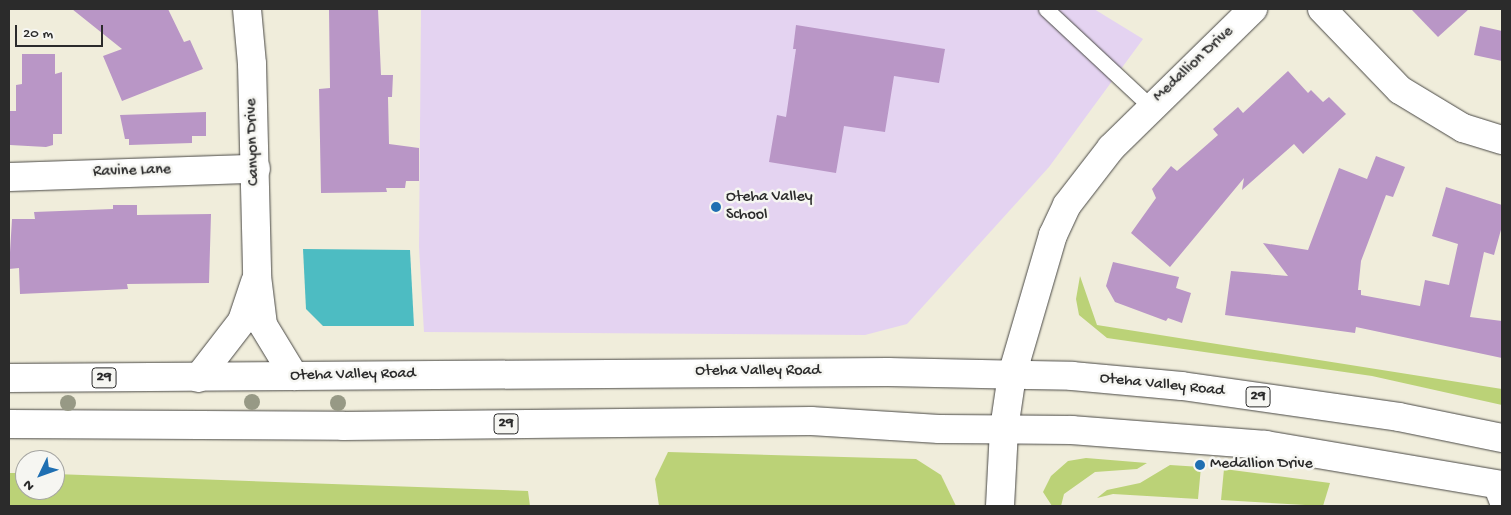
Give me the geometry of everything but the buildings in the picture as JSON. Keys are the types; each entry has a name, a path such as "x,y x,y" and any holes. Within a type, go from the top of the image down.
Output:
{"main road":[{"name":"Canyon Drive","path":"246,9 256,169 257,276 263,325 279,355 294,376"},
{"name":"Medallion Drive","path":"1000,506 1004,429 1012,375 1053,235 1067,205 1084,180 1150,106 1254,9"},
{"path":"1322,9 1400,90 1463,128 1502,140"},
{"name":"Ravine Lane","path":"9,177 256,169"},
{"name":"Canyon Drive","path":"198,378 242,321 257,276"},
{"name":"Oteha Valley Road","path":"9,378 888,372 1072,376 1182,386 1399,417 1502,438"},
{"name":"29","path":"9,424 343,426 802,421 1160,434 1265,445 1496,491"}],"lane":[{"path":"1046,9 1150,106"}],"shaded area":[{"name":"Oteha Valley School","path":"421,9 1094,9 1143,39 1049,167 907,324 865,335 424,332 419,247"}],"green space":[{"path":"1080,276 1097,325 1502,389 1502,405 1372,376 1107,338 1079,315 1076,299"},
{"path":"668,452 916,459 941,475 956,506 659,506 655,479"},
{"path":"1086,458 1147,463 1137,469 1095,472 1064,494 1061,506 1052,506 1043,492 1051,476 1068,461"},
{"path":"1170,465 1201,467 1198,499 1113,494 1097,498 1107,490 1140,483"},
{"path":"1224,469 1330,483 1323,506 1221,500"},
{"path":"9,473 15,473 15,500 65,500 65,474 528,491 530,506 9,506"}],"water":[{"path":"303,249 410,250 414,326 323,326 306,309"}],"place":[{"name":"Oteha Valley School","path":"716,207"},
{"name":"Medallion Drive","path":"1200,465"}]}
